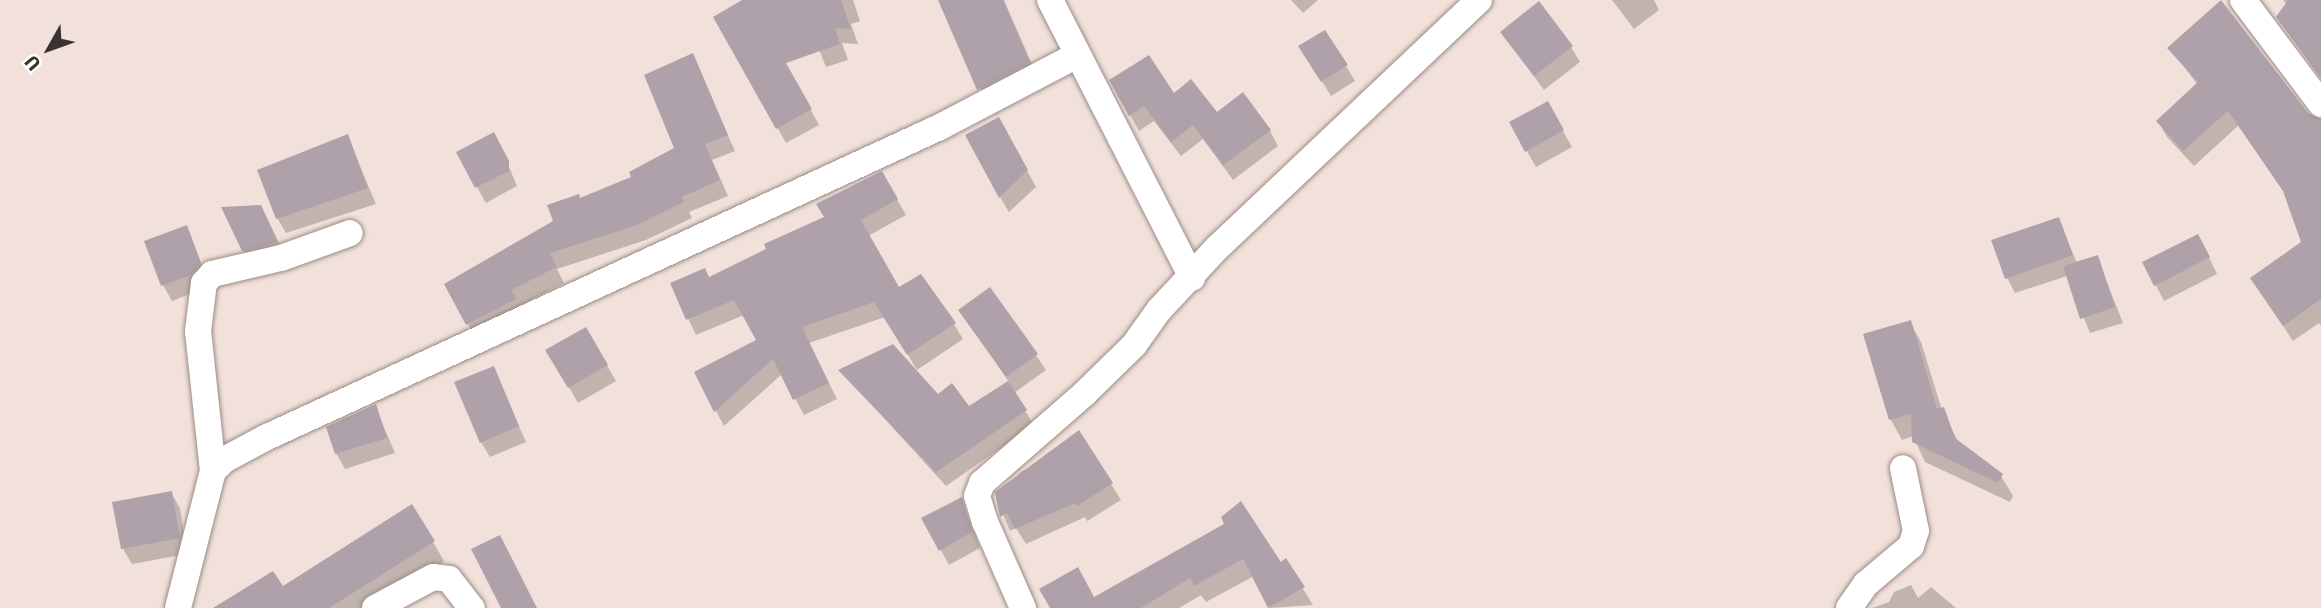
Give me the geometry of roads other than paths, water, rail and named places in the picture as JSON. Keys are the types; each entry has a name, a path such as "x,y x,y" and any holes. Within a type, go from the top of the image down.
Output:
{"street":[{"path":"1050,0 1192,278"},
{"path":"1023,608 985,522 977,496 982,484 1085,393 1284,181 1479,0"},
{"path":"2243,0 2321,104"},
{"path":"214,471 224,460 265,438 940,127 1077,55"},
{"path":"178,608 214,471 198,331 206,278 350,233"},
{"path":"1849,608 1867,584 1910,546 1916,531 1903,468"},
{"path":"375,608 433,577 449,579 472,608"}]}
